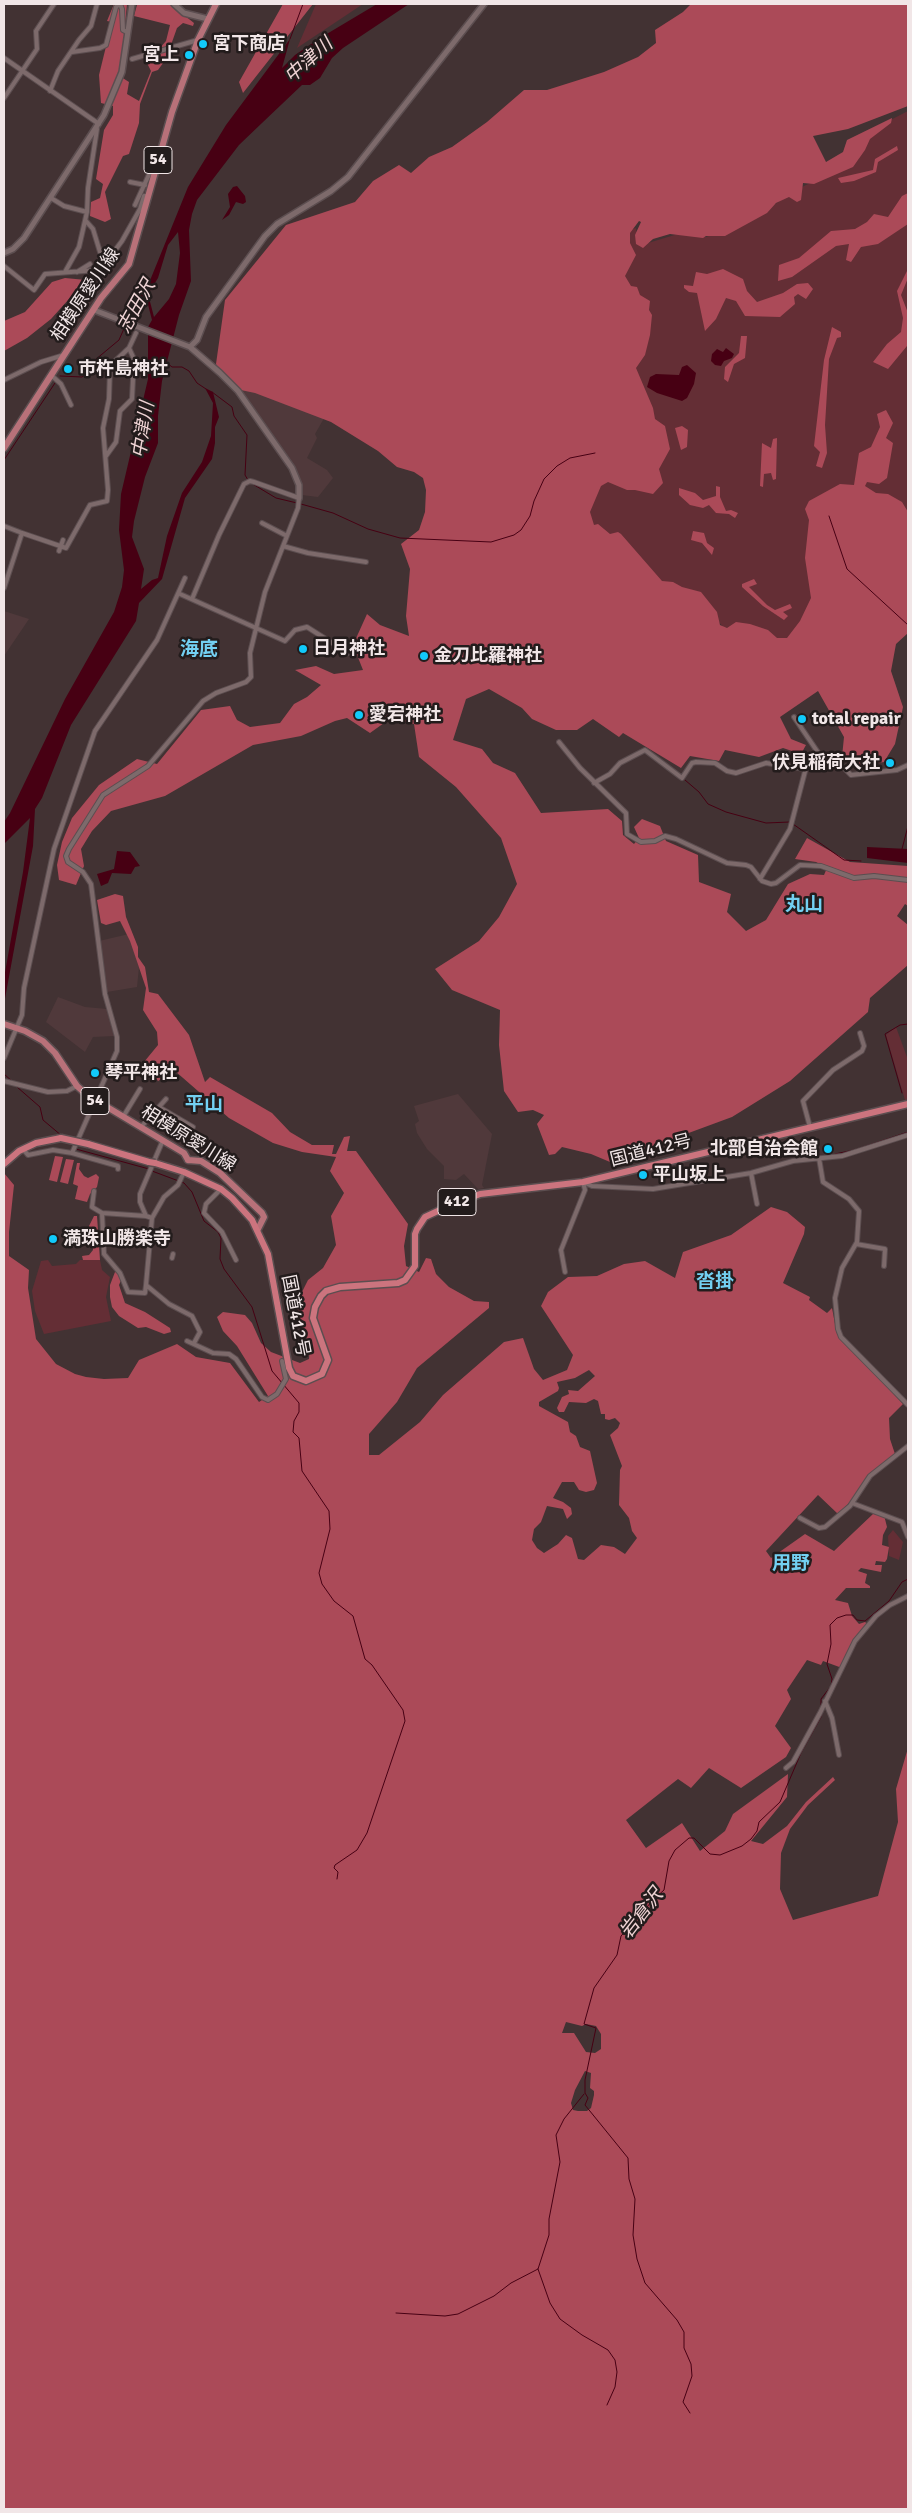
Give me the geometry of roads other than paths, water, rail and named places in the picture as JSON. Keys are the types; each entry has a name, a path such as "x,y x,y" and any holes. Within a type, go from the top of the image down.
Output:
{"highway":[{"name":"国道412号","path":"4,1164 23,1149 50,1139 61,1138 88,1144 221,1189 244,1209 258,1229 268,1254 284,1363 293,1376 301,1380 312,1381 322,1374 327,1365 328,1355 315,1325 313,1312 317,1302 332,1288 398,1283 409,1277 416,1266 415,1234 425,1217 480,1194 583,1182 908,1104"}],"main road":[{"name":"相模原愛川線","path":"4,448 64,355 129,264 172,112 198,40 216,4"},
{"name":"54","path":"4,1024 16,1028"},
{"name":"相模原愛川線","path":"16,1028 36,1036 49,1047 77,1086 95,1101 184,1153 188,1160 201,1161 220,1173 262,1213 264,1217 258,1229"},
{"path":"183,1175 188,1160"}],"street":[{"path":"4,98 38,46 36,31 54,4"},
{"path":"50,91 55,75 91,26 97,4"},
{"path":"72,52 100,48 106,45 116,7 119,4 122,9 123,30 127,32"},
{"path":"4,253 13,249 24,238 98,127 120,79 132,4"},
{"path":"174,4 184,13 208,19"},
{"path":"187,346 197,340 206,317 265,236 277,224 332,192 348,177 484,4"},
{"path":"132,59 161,52 192,40 198,40"},
{"path":"4,58 98,127"},
{"path":"65,272 79,248 86,221 88,188 98,127"},
{"path":"135,205 152,168 156,168"},
{"path":"130,182 145,185"},
{"path":"4,266 34,290 45,274 97,270 122,241 140,209 144,196 149,196"},
{"path":"51,198 64,206 87,212"},
{"path":"86,221 93,229 100,252 109,258"},
{"path":"77,272 90,264"},
{"path":"73,1150 115,1058 117,1037 105,994 90,884 83,872 68,862 66,856 103,795 148,766 203,701 216,693 246,682 251,677 250,653 265,592 298,508 299,498 298,485 292,468 238,391 187,346 97,311"},
{"path":"4,526 66,548 90,505 107,502 103,428 109,399 110,369 129,348 136,333"},
{"path":"106,456 116,442 120,411 132,399 134,359 129,348"},
{"path":"4,380 41,362 64,355"},
{"path":"51,375 61,384 71,405"},
{"path":"192,599 218,535 244,484 250,481 299,498"},
{"path":"263,525 287,536"},
{"path":"4,588 22,532"},
{"path":"59,551 63,540"},
{"path":"283,546 308,553 366,562"},
{"path":"4,1058 22,1014 24,988 54,849 95,731 157,640 180,594 185,578"},
{"path":"180,594 285,641 295,630 307,627 348,653"},
{"path":"794,717 819,754 840,761 851,775 897,770 908,765"},
{"path":"810,739 816,735"},
{"path":"560,742 594,783 626,814 627,834 641,842 655,841 665,836 676,839 727,863 751,867 760,879 771,884 776,883 800,866 821,866 854,878 874,876 908,880"},
{"path":"594,783 610,774 620,763 645,750 682,778 692,763 696,762 714,763 727,771 736,772 766,763 805,770"},
{"path":"760,879 777,847 790,829 809,759 819,754"},
{"path":"810,1127 803,1101 833,1070 862,1051 864,1046 860,1034"},
{"path":"4,1081 21,1087 48,1092 68,1091 77,1086"},
{"path":"123,1117 138,1097 140,1089"},
{"path":"141,1127 166,1099"},
{"path":"159,1107 192,1127"},
{"path":"583,1182 592,1186 650,1189 751,1172 793,1161 850,1154 908,1135"},
{"path":"146,1216 140,1197 163,1140"},
{"path":"23,1149 28,1155 53,1150 73,1150 118,1166 118,1169"},
{"path":"819,1158 820,1175 826,1186 850,1200 859,1210 856,1244 846,1260 834,1303 838,1329 842,1337 908,1405"},
{"path":"751,1172 757,1204"},
{"path":"102,1213 104,1254 120,1273 128,1292 145,1293 152,1218 164,1197 178,1184 183,1175"},
{"path":"565,1272 561,1250 584,1190 583,1182"},
{"path":"200,1220 206,1204 221,1189"},
{"path":"94,1191 92,1207 102,1213 152,1218"},
{"path":"204,1213 222,1232 236,1260"},
{"path":"216,1237 222,1232"},
{"path":"856,1244 885,1248 884,1266"},
{"path":"146,1285 169,1304 192,1316 200,1332 194,1344"},
{"path":"187,1341 213,1353 229,1354 236,1359 265,1399 274,1397 282,1386 285,1380 284,1363"},
{"path":"800,1518 822,1528 852,1503 870,1476 908,1446"},
{"path":"852,1503 906,1524 908,1537"},
{"path":"786,1768 792,1762 820,1713 855,1641 876,1616 890,1604 908,1596"},
{"path":"824,1704 832,1718 839,1755"}],"water":[{"name":"中津川","path":"377,4 409,4 343,48 332,58 320,78 310,85 302,85 239,145 197,200 189,230 191,281 179,315 162,381 158,416 158,443 145,477 134,521 132,537 144,569 141,589 152,580 158,578 167,536 182,493 202,462 211,436 213,403 205,388 213,392 219,417 215,427 212,459 185,498 162,579 139,603 136,621 71,725 42,798 35,809 33,846 4,1004 4,978 23,872 30,818 4,844 4,822 65,699 114,612 122,587 124,570 119,530 121,494 148,379 148,327 152,320 145,293 130,315 151,278 188,187 226,125 290,39 282,68 295,55","holes":["178,232 180,253 176,284 169,299 154,317 148,294 158,278 168,245"]},
{"path":"237,186 245,196 246,202 243,204 236,202 229,215 222,220 230,207 228,194 233,187"},
{"path":"726,348 734,354 732,358 724,361 721,366 715,365 711,361 712,354 717,349 723,352"},
{"path":"687,365 696,373 694,384 687,398 682,401 657,393 647,387 650,377 656,374 679,375 682,367"},
{"path":"867,847 908,849 908,863 867,858"},
{"path":"117,851 130,852 140,866 135,867 131,874 112,873 108,883 101,886 97,874 114,869"}],"waterway":[{"path":"290,39 303,4"},
{"name":"志田沢","path":"128,320 134,308"},
{"name":"志田沢","path":"60,376 82,377 94,368 95,360 119,340 126,324"},
{"path":"166,362 172,367 182,367 189,371 197,383 206,389"},
{"name":"志田沢","path":"4,460 55,383"},
{"path":"212,392 232,407 234,416 247,435 245,475 248,480"},
{"path":"301,504 333,513 368,529 400,538 491,542 514,535 521,530 530,516 534,501 544,479 557,466 570,458 595,453"},
{"path":"251,483 276,498 297,503"},
{"path":"829,516 847,569 908,625"},
{"path":"685,780 699,792 708,804 726,812 766,823 790,822"},
{"path":"793,824 844,860 861,861"},
{"path":"902,849 908,826"},
{"path":"902,1093 885,1034 900,1025 908,1024"},
{"path":"4,1074 13,1082"},
{"path":"17,1087 40,1107 43,1120 62,1136"},
{"path":"907,1108 908,1112"},
{"path":"835,1154 854,1150 908,1132"},
{"path":"76,1149 149,1169"},
{"path":"152,1171 184,1183 192,1192 204,1221 218,1232 221,1238 220,1259 224,1269 252,1307 272,1371 299,1403 299,1412 294,1421 293,1432 299,1438 302,1471 329,1511 330,1529 319,1573 322,1584 334,1601 353,1616 365,1659 372,1665 403,1710 405,1721 367,1833 357,1850 335,1865 334,1868 338,1872 337,1879"},
{"name":"岩倉沢","path":"821,1707 821,1699 831,1686 832,1679 827,1664 831,1644 830,1625 837,1618 846,1615 853,1615 857,1620 865,1621 889,1601 902,1582 908,1579"},
{"name":"岩倉沢","path":"690,2413 683,2402 692,2376 691,2364 684,2348 684,2332 677,2320 645,2283 637,2259 633,2235 635,2199 629,2179 628,2158 585,2105 588,2098 585,2093 585,2080 596,2028 584,2024 594,1988 617,1955 621,1936 664,1890 669,1861 675,1850 689,1838 694,1838 710,1854 720,1855 742,1846 751,1839 757,1831 759,1822 780,1802 801,1753 823,1711"},
{"path":"396,2313 445,2316 458,2314 494,2296 511,2283 538,2269 549,2235 549,2219 560,2162 556,2135 564,2119 584,2094"},
{"path":"538,2269 550,2303 560,2319 582,2335 608,2350 615,2360 617,2372 615,2387 607,2405"}],"place":[{"name":"宮下商店","path":"203,44"},
{"name":"宮上","path":"189,55"},
{"name":"市杵島神社","path":"68,369"},
{"name":"日月神社","path":"303,649"},
{"name":"金刀比羅神社","path":"424,656"},
{"name":"愛宕神社","path":"359,715"},
{"name":"total repair","path":"802,719"},
{"name":"伏見稲荷大社","path":"890,763"},
{"name":"琴平神社","path":"95,1073"},
{"name":"北部自治会館","path":"828,1149"},
{"name":"平山坂上","path":"643,1175"},
{"name":"満珠山勝楽寺","path":"53,1239"}],"district":[{"name":"海底","path":"199,650"},
{"name":"丸山","path":"804,905"},
{"name":"平山","path":"204,1105"},
{"name":"沓掛","path":"715,1282"},
{"name":"用野","path":"791,1564"}]}
